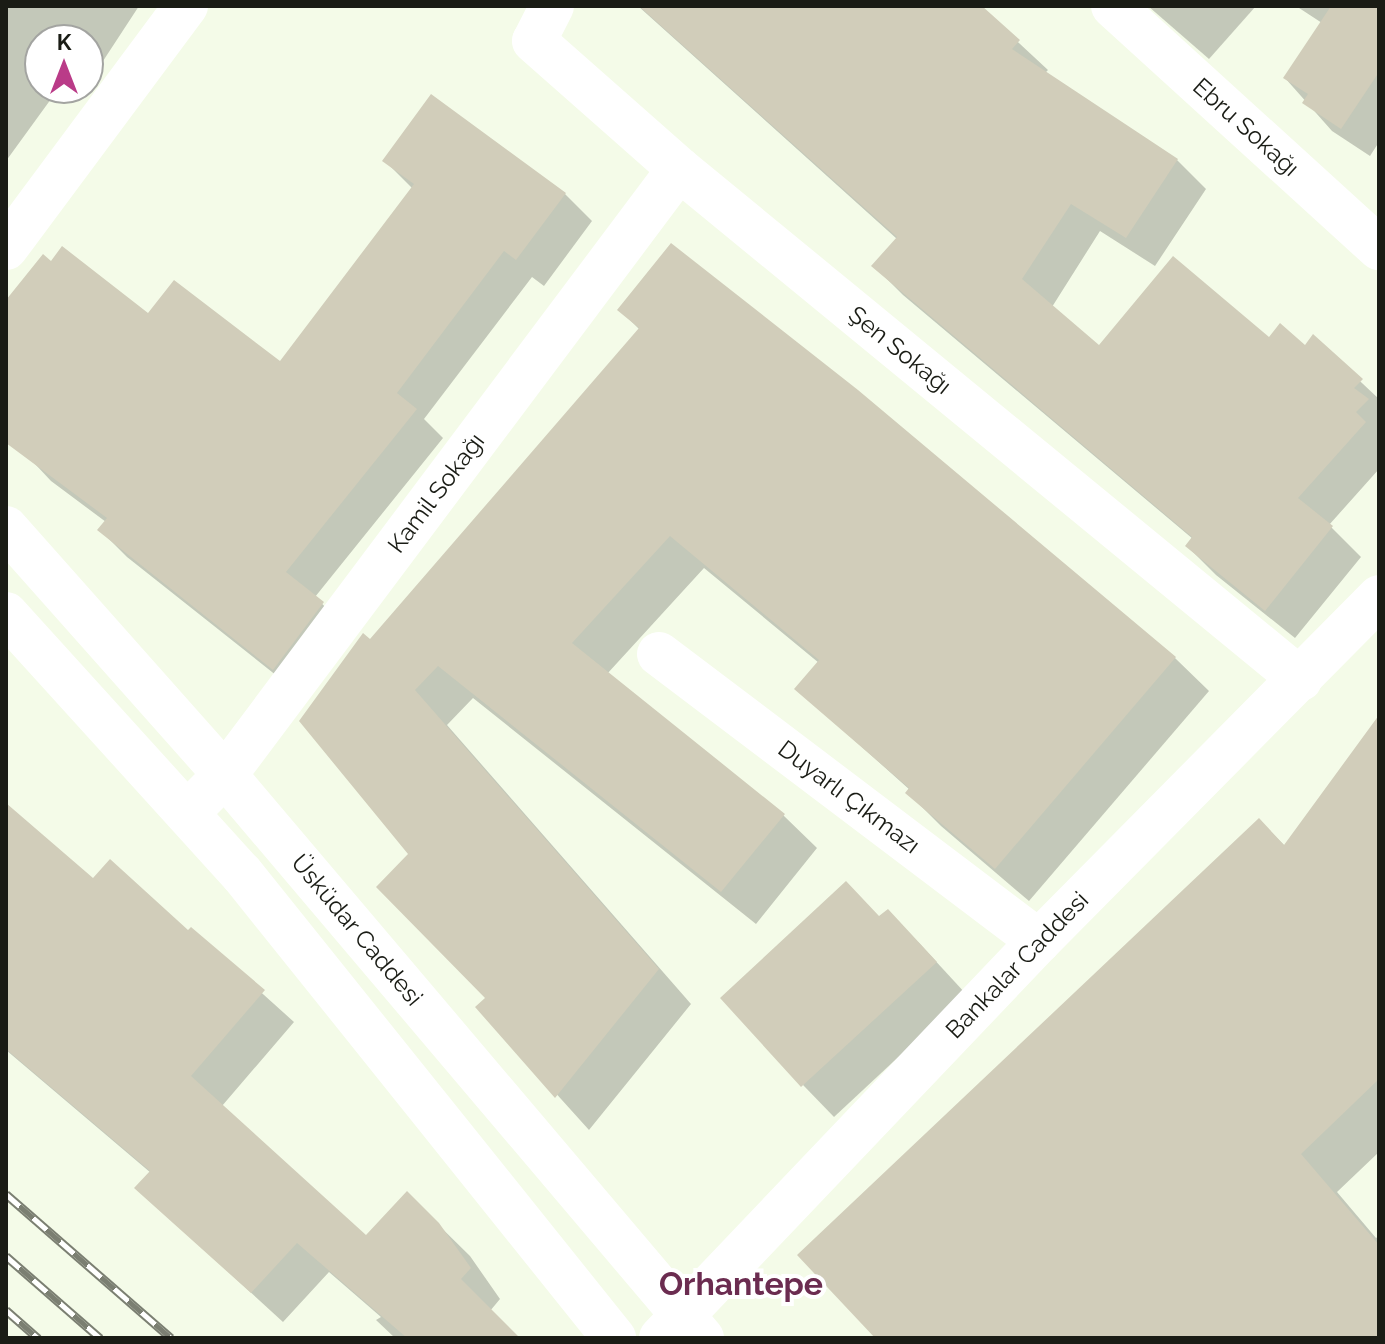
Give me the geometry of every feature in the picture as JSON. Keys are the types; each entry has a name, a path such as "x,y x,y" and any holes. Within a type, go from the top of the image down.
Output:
{"street":[{"path":"6,248 186,6"},
{"name":"Şen Sokağı","path":"552,6 534,41 679,169 1300,679"},
{"name":"Ebru Sokağı","path":"1113,6 1379,248"},
{"name":"Kamil Sokağı","path":"188,812 225,775 679,169"},
{"name":"Üsküdar Caddesi","path":"6,528 225,775 682,1330"},
{"name":"Bankalar Caddesi","path":"682,1330 1039,941 1379,597"},
{"path":"6,614 188,812 614,1338"},
{"name":"Duyarlı Çıkmazı","path":"659,654 1039,941"}],"building":[{"path":"639,6 982,6 1020,40 1012,49 1178,159 1126,238 1071,204 1022,279 1099,345 1173,256 1269,337 1280,323 1305,345 1313,334 1363,379 1354,388 1369,399 1356,412 1366,422 1298,498 1333,526 1265,611 1185,546 1192,537 871,266 897,237"},
{"path":"1331,6 1379,6 1379,72 1341,129 1302,103 1308,94 1283,78"},
{"path":"431,94 566,193 516,260 504,251 397,393 417,409 286,572 324,602 273,670 97,530 107,518 6,443 6,300 43,254 51,261 62,246 148,313 174,280 280,361 414,184 382,161"},
{"path":"671,243 858,390 1176,657 995,869 905,793 909,788 794,689 819,660 670,536 572,643 785,814 721,892 438,666 415,690 659,969 555,1098 475,1007 485,998 376,887 408,854 299,721 363,633 370,639 639,328 617,310"},
{"path":"1379,715 1379,1079 1301,1154 1379,1245 1379,1338 875,1338 797,1255 1259,818 1284,845"},
{"path":"6,803 93,878 110,859 188,930 191,927 265,990 191,1076 366,1235 407,1191 439,1223 471,1268 461,1279 520,1338 407,1338 297,1243 251,1293 134,1188 150,1171 6,1049"},
{"path":"846,881 879,916 888,909 937,962 801,1087 720,998"}],"railway":[{"path":"6,1194 171,1338"},
{"path":"6,1256 100,1338"},
{"path":"6,1310 38,1338"}],"district":[{"name":"Orhantepe","path":"741,1284"}]}
